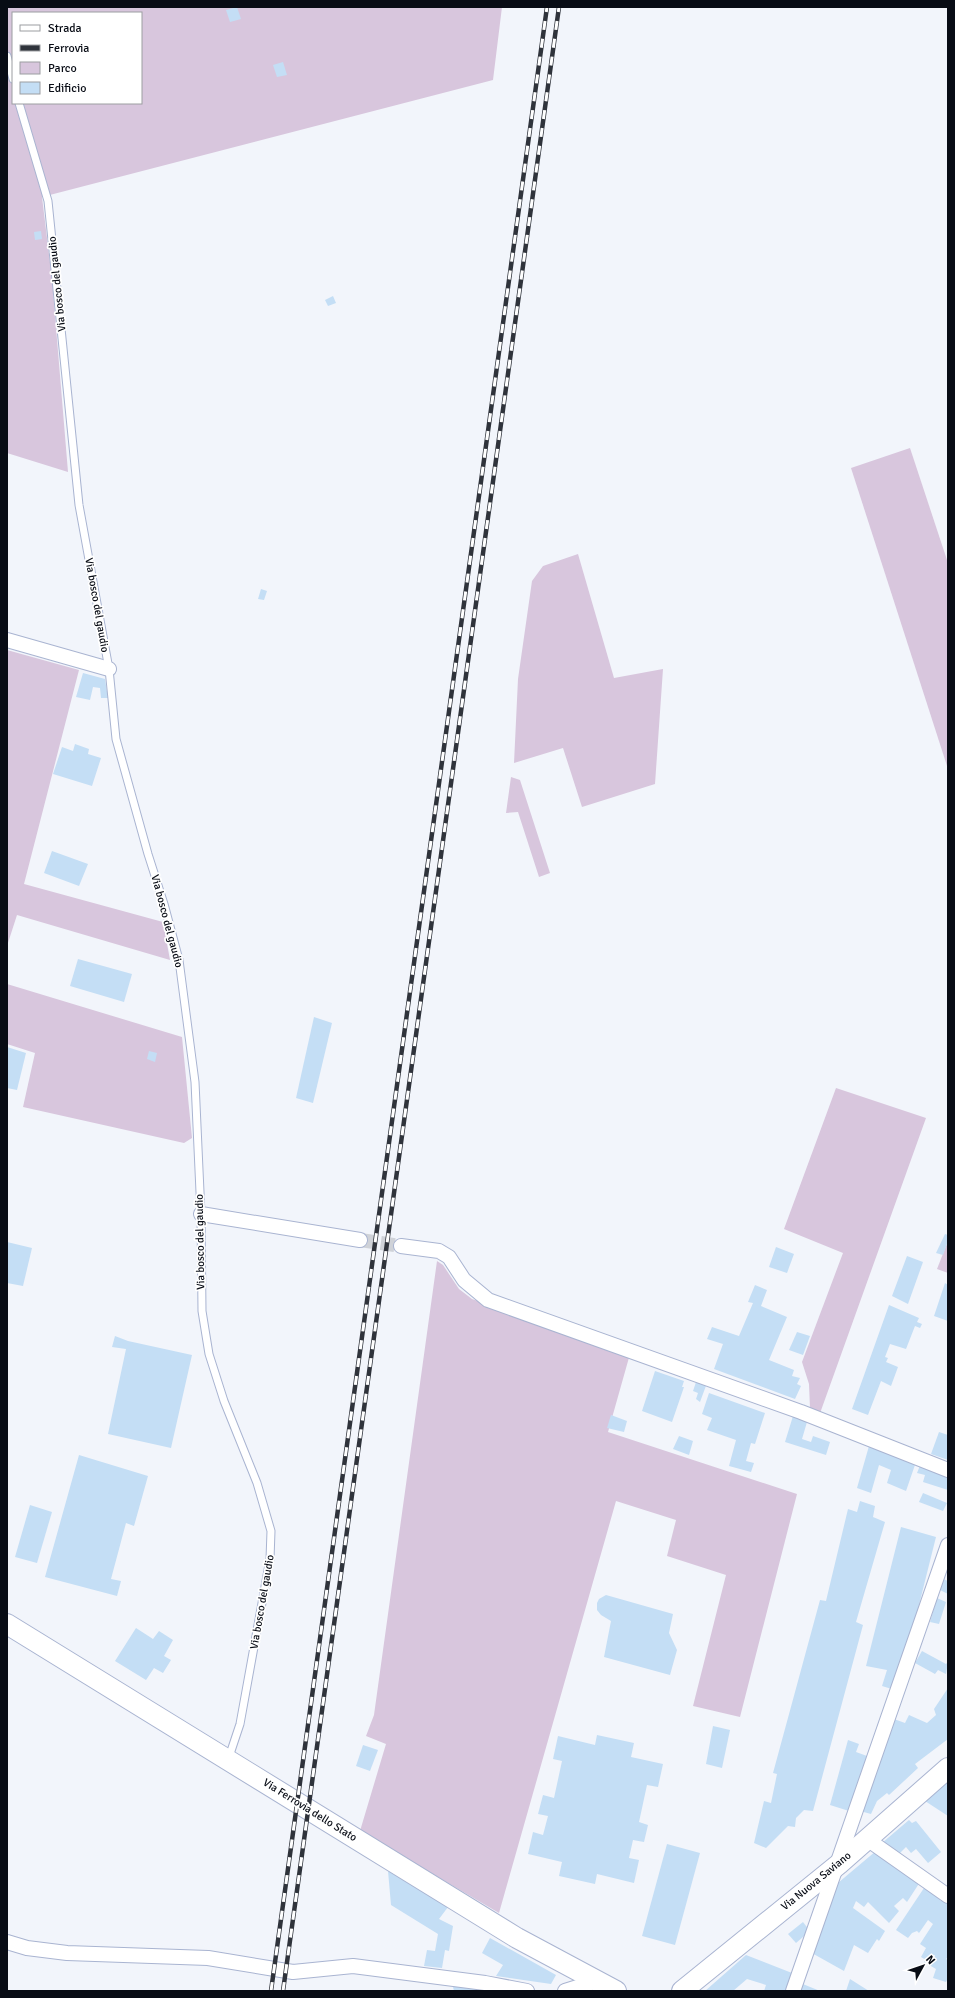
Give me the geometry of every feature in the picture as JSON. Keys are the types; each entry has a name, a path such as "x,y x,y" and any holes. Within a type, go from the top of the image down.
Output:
{"main road":[{"name":"Via Ferrovia dello Stato","path":"7,1624 517,1938 616,1991"},
{"name":"Via Nuova Saviano","path":"682,1991 839,1864 948,1768"}],"street":[{"path":"7,640 109,669"},
{"path":"201,1214 360,1240"},
{"path":"401,1246 438,1251 449,1257 464,1280 488,1300 801,1412 948,1470"},
{"path":"793,1991 839,1864 948,1545"},
{"path":"867,1839 948,1896"},
{"path":"7,1942 27,1948 67,1953 208,1958 293,1972 353,1966 485,1983 527,1991"},
{"path":"565,1991 597,1980"}],"lane":[{"path":"7,56 12,75"},
{"name":"Via bosco del gaudio","path":"19,104 48,200 79,505 109,669 116,739 179,960 195,1082 201,1214 202,1311 209,1354 224,1401 257,1483 271,1531 270,1559 240,1724 228,1760"}],"green space":[{"path":"7,7 502,7 493,80 42,197 52,279 68,472 7,453"},
{"path":"910,448 948,563 948,769 851,468"},
{"path":"578,554 614,678 663,669 655,784 582,807 563,748 514,763 518,679 532,581 543,566"},
{"path":"7,650 79,670 24,884 163,922 170,960 17,915 7,946"},
{"path":"511,777 520,780 550,873 539,877 518,812 506,813"},
{"path":"7,984 182,1037 192,1138 184,1143 23,1107 35,1053 7,1044"},
{"path":"836,1088 926,1118 819,1416 812,1412 810,1408 809,1384 802,1362 843,1253 784,1229"},
{"path":"948,1241 948,1273 937,1269"},
{"path":"437,1261 443,1265 459,1289 472,1299 630,1354 608,1432 797,1494 740,1717 693,1706 726,1575 667,1556 676,1520 616,1501 499,1913 360,1831 386,1744 366,1736 374,1715"}],"building":[{"path":"237,7 241,19 230,22 226,10"},
{"path":"283,62 287,75 277,77 273,65"},
{"path":"41,231 42,239 35,240 34,232"},
{"path":"333,296 336,303 328,306 325,300"},
{"path":"261,589 267,591 264,600 258,599"},
{"path":"83,673 105,679 108,698 101,698 100,688 93,687 90,700 76,697"},
{"path":"75,744 89,749 88,754 101,758 92,786 53,774 62,747 73,751"},
{"path":"52,851 88,864 79,886 44,873"},
{"path":"78,959 132,974 124,1002 70,986"},
{"path":"314,1017 332,1023 313,1103 296,1098"},
{"path":"7,1047 26,1053 17,1090 7,1088"},
{"path":"149,1051 157,1053 155,1062 147,1059"},
{"path":"945,1234 948,1235 948,1241 943,1255 936,1253"},
{"path":"7,1242 32,1248 23,1286 7,1283"},
{"path":"776,1247 794,1254 787,1273 769,1267"},
{"path":"907,1256 923,1262 908,1304 892,1296"},
{"path":"945,1283 948,1285 948,1321 934,1316"},
{"path":"755,1285 767,1290 761,1306 787,1317 769,1360 794,1370 792,1376 800,1378 797,1384 801,1386 795,1399 714,1369 723,1344 707,1339 712,1327 739,1336 753,1303 748,1302"},
{"path":"889,1305 919,1318 917,1322 922,1324 920,1328 915,1326 906,1349 890,1344 885,1357 888,1358 886,1362 898,1367 891,1386 881,1381 868,1415 852,1409"},
{"path":"797,1332 810,1336 803,1355 789,1350"},
{"path":"115,1336 128,1341 192,1355 171,1448 108,1434 126,1349 112,1347"},
{"path":"655,1371 684,1381 682,1387 684,1387 672,1422 642,1411"},
{"path":"696,1382 707,1383 700,1402 696,1399 698,1393 693,1391"},
{"path":"709,1393 765,1413 755,1444 751,1443 746,1461 754,1463 751,1472 729,1466 736,1440 707,1430 712,1418 702,1414"},
{"path":"611,1415 627,1421 624,1432 607,1428"},
{"path":"793,1416 807,1422 802,1439 811,1442 813,1436 830,1442 826,1455 785,1442"},
{"path":"939,1432 948,1435 948,1460 931,1454"},
{"path":"679,1436 693,1441 689,1455 673,1449"},
{"path":"869,1446 916,1462 906,1491 887,1483 891,1470 879,1465 871,1493 857,1488"},
{"path":"79,1455 148,1476 134,1526 126,1523 111,1579 121,1581 117,1596 45,1577"},
{"path":"921,1463 948,1472 948,1490 923,1482 925,1475 917,1473"},
{"path":"923,1493 947,1503 943,1511 919,1502"},
{"path":"860,1501 875,1506 873,1517 885,1522 856,1622 863,1625 813,1811 804,1810 796,1818 795,1827 788,1826 766,1848 754,1843 764,1801 771,1803 777,1774 773,1773 820,1600 826,1601 848,1509 857,1512"},
{"path":"30,1505 52,1512 37,1563 15,1557"},
{"path":"901,1527 936,1537 902,1673 895,1690 882,1686 887,1670 866,1666"},
{"path":"943,1579 948,1581 948,1594 940,1590"},
{"path":"606,1595 673,1614 669,1633 677,1650 670,1675 604,1657 611,1621 601,1615 597,1610 597,1603 599,1599"},
{"path":"937,1598 946,1602 939,1624 930,1622"},
{"path":"136,1628 153,1639 159,1631 173,1640 164,1656 171,1660 163,1673 154,1668 146,1680 115,1661"},
{"path":"922,1651 946,1664 948,1662 946,1674 938,1670 935,1674 915,1663"},
{"path":"948,1688 948,1739 915,1764 918,1768 889,1795 887,1793 877,1801 871,1814 860,1811 894,1719 905,1723 909,1715 927,1723 936,1715 934,1709"},
{"path":"713,1726 730,1730 722,1768 706,1764"},
{"path":"597,1735 634,1743 631,1757 663,1764 658,1787 647,1785 639,1822 648,1825 644,1842 633,1840 629,1858 639,1860 634,1883 597,1874 595,1884 559,1876 562,1862 528,1854 533,1832 543,1835 548,1816 538,1814 543,1795 554,1798 562,1761 553,1759 558,1736 595,1745"},
{"path":"848,1740 859,1744 856,1752 867,1756 849,1811 830,1805"},
{"path":"363,1745 378,1750 370,1771 356,1766"},
{"path":"948,1782 948,1816 925,1801"},
{"path":"909,1820 912,1823 916,1821 941,1852 928,1863 916,1849 911,1853 906,1847 898,1855 882,1843"},
{"path":"667,1844 700,1853 675,1945 642,1936"},
{"path":"876,1851 922,1879 907,1902 903,1898 894,1906 899,1911 889,1923 868,1902 864,1907 856,1901 853,1908 885,1931 879,1941 877,1939 868,1953 854,1945 844,1971 810,1952 832,1888"},
{"path":"388,1871 448,1907 439,1919 453,1926 449,1951 445,1950 442,1968 424,1966 427,1950 435,1951 438,1934 391,1905"},
{"path":"926,1885 941,1901 943,1899 948,1903 948,1957 946,1959 948,1960 948,1978 946,1982 933,1978 936,1969 924,1962 926,1960 921,1957 926,1948 920,1944 933,1924 928,1920 919,1933 917,1931 912,1933 908,1938 896,1930"},
{"path":"803,1922 810,1931 796,1943 788,1934"},
{"path":"490,1938 556,1975 551,1984 496,1976 503,1965 482,1953"},
{"path":"746,1955 792,1973 786,1991 764,1991 766,1985 747,1979 733,1991 705,1991"},
{"path":"850,1979 869,1991 846,1991"},
{"path":"798,1982 820,1991 795,1991"},
{"path":"471,1985 497,1991 454,1991 453,1987"}],"tunnel":[{"path":"360,1240 401,1246"}],"railway":[{"path":"271,1991 547,7"},
{"path":"283,1991 559,7"}]}
